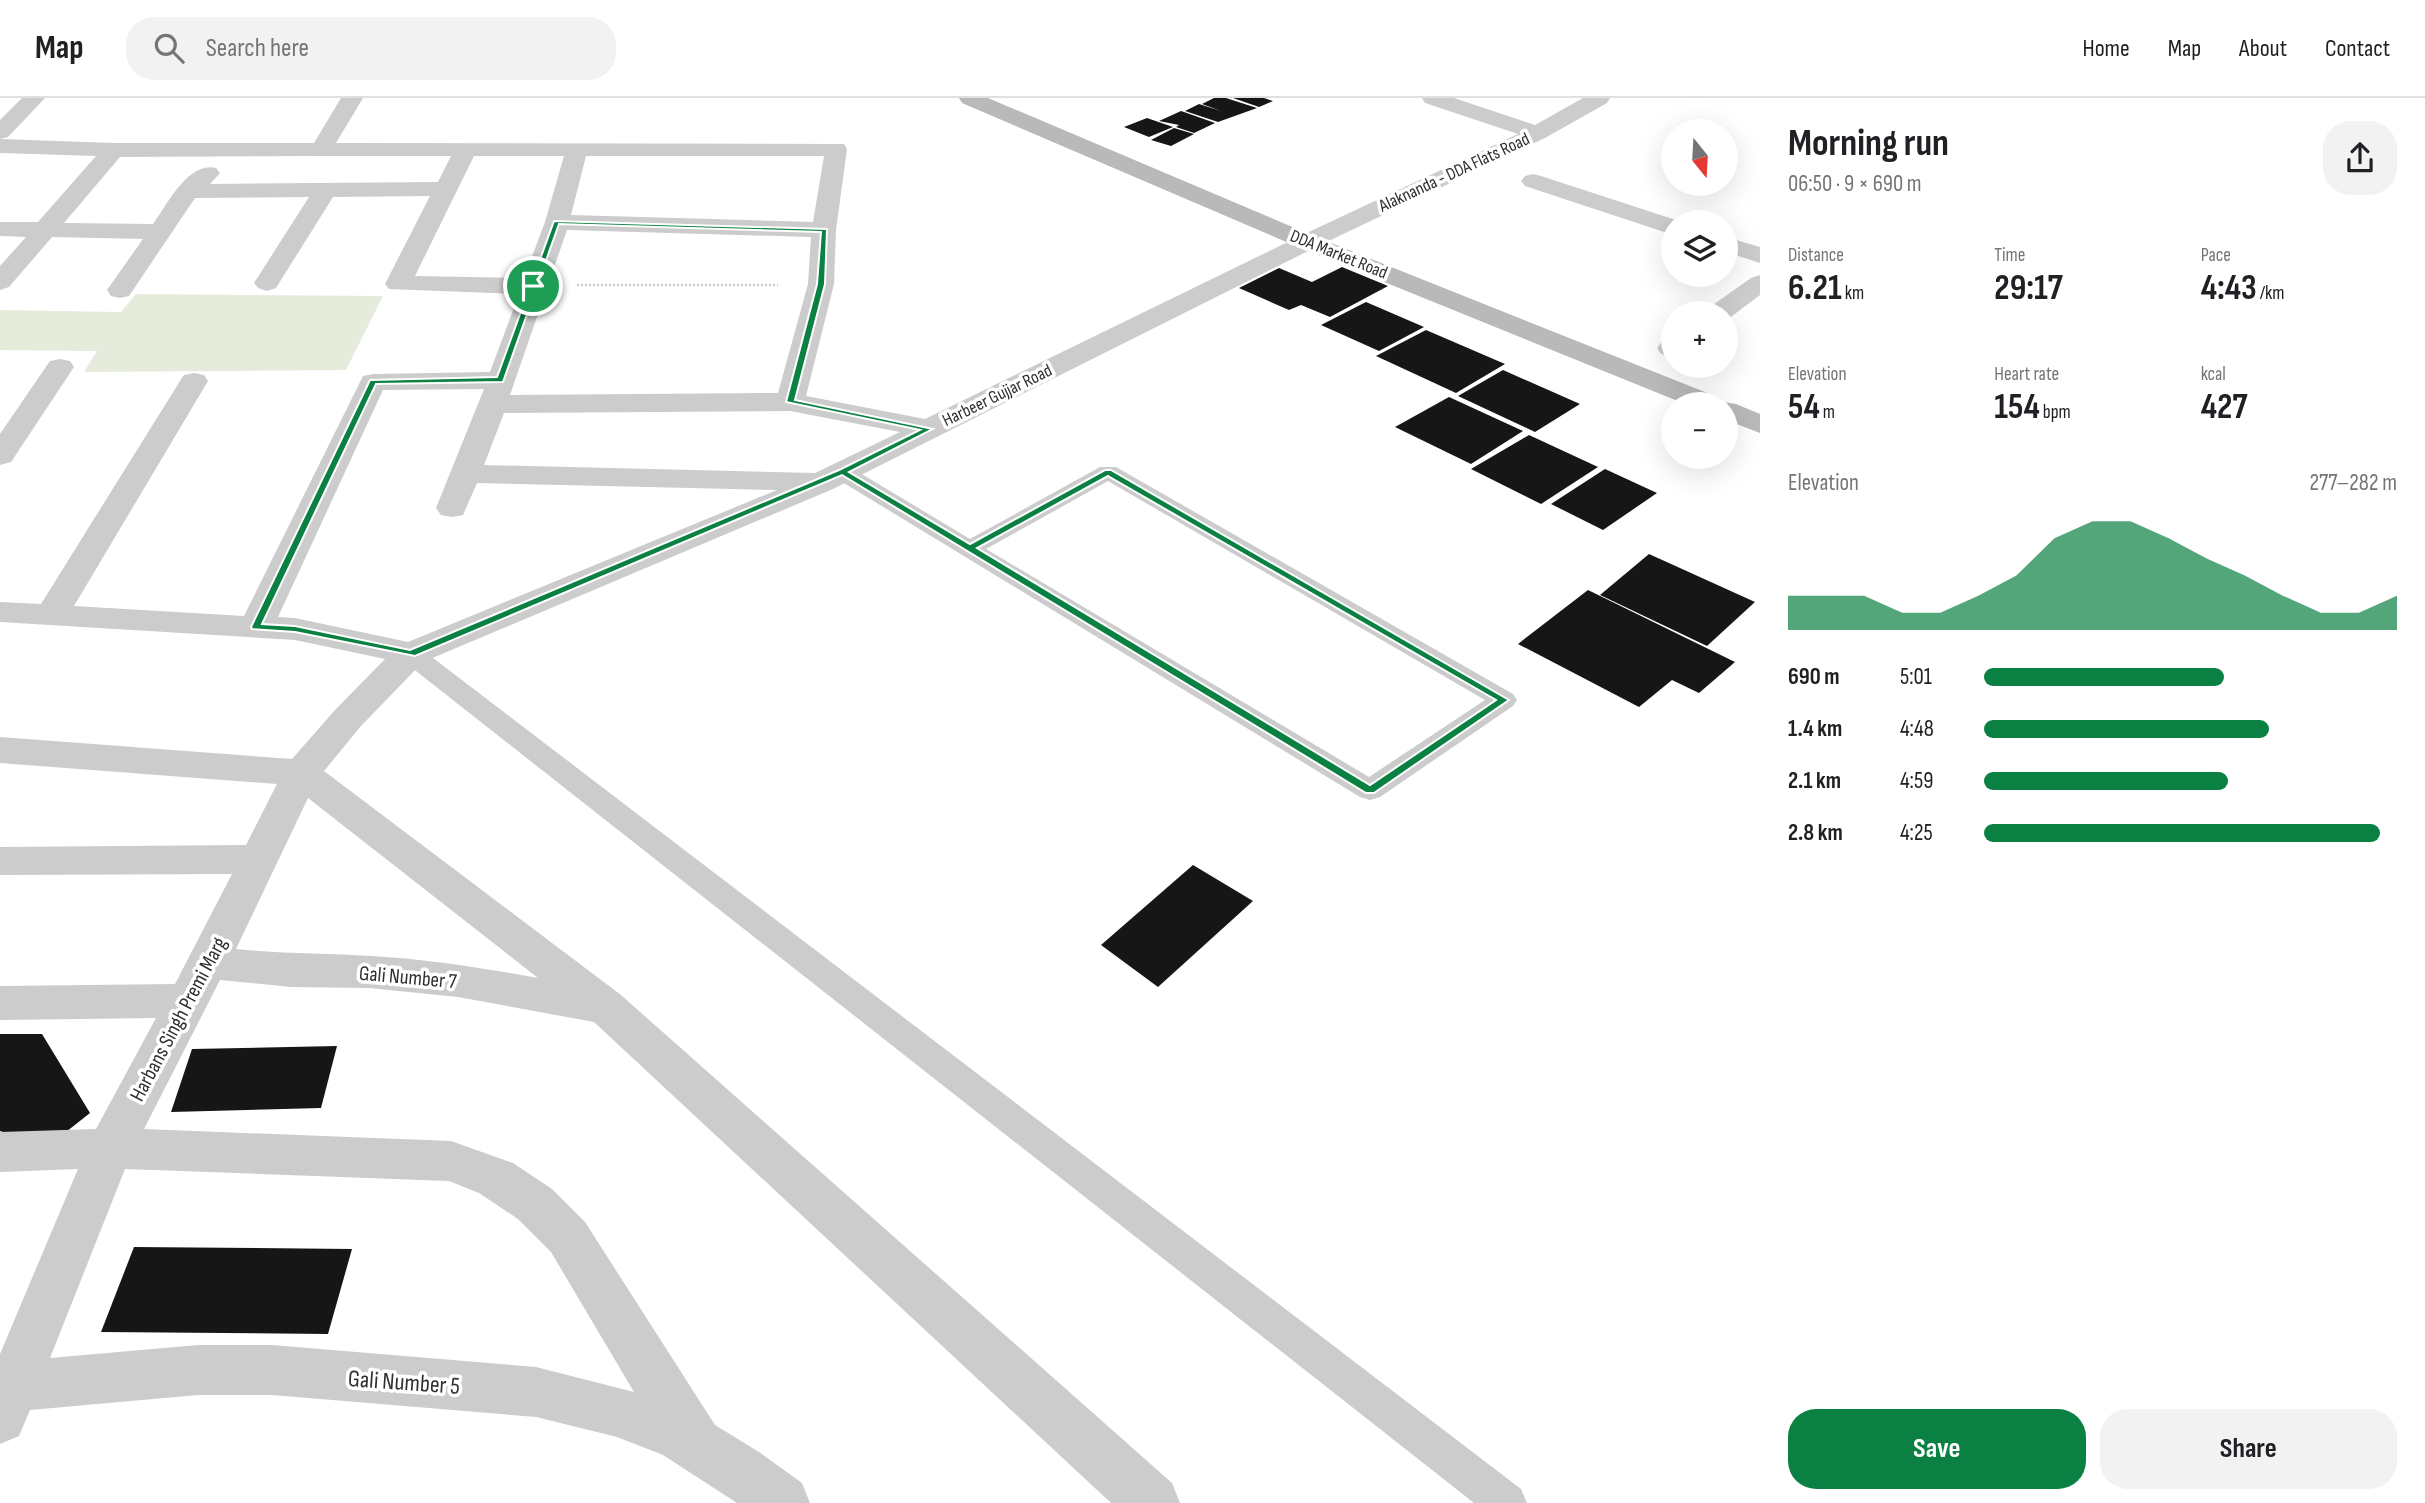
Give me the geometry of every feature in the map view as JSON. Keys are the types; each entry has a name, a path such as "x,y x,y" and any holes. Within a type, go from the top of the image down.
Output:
{"street":[{"path":"0,132 34,98"},
{"path":"321,150 352,98"},
{"name":"DDA Market Road","path":"970,98 1307,242 1680,392"},
{"path":"1433,98 1537,133"},
{"name":"Alaknanda - DDA Flats Road","path":"1307,242 1537,133 1598,98"},
{"path":"0,146 114,150 836,149 824,230 821,284 790,402"},
{"path":"466,149 398,284 533,286"},
{"path":"452,508 556,222 577,149"},
{"path":"0,282 114,150"},
{"path":"120,290 188,191 232,150"},
{"path":"1533,181 1661,222"},
{"path":"188,191 446,189"},
{"path":"267,283 325,190"},
{"path":"556,222 824,230"},
{"path":"0,229 162,232"},
{"name":"Harbeer Gujjar Road","path":"411,654 832,476 1307,242"},
{"path":"1738,248 1760,255"},
{"path":"1735,301 1760,283"},
{"path":"0,456 60,367"},
{"path":"52,614 194,381"},
{"path":"256,627 373,382 496,392 790,402 929,429"},
{"path":"1738,415 1760,424"},
{"path":"464,474 832,476"},
{"path":"0,612 295,629 411,654"},
{"name":"Harbans Singh Premi Marg","path":"4,1398 110,1149 208,963 301,773 348,718 411,654"},
{"path":"0,750 301,773 606,1007 1152,1503"},
{"path":"0,861 258,859"},
{"name":"Gali Number 7","path":"208,963 291,971 369,972 458,980 606,1007"},
{"path":"0,1003 187,1001"},
{"path":"0,1152 110,1149 451,1161 496,1178 535,1204 568,1237 695,1444"},
{"name":"Gali Number 5","path":"4,1398 198,1370 272,1370 536,1392 617,1411 681,1435 740,1471 782,1503"}],"lane":[{"path":"832,476 970,548 1370,790 1504,700 1108,472 970,548"},
{"path":"411,654 1507,1503"}],"path":[{"path":"533,286 821,284"}],"green space":[{"path":"136,294 383,296 346,370 84,372 97,351 0,350 0,310 121,312"}],"building":[{"path":"1214,98 1226,98 1257,108 1218,122 1185,111 1199,104 1221,111 1202,104"},
{"path":"1233,98 1264,98 1273,101 1259,107"},
{"path":"1181,111 1215,123 1194,133 1176,127 1179,125 1159,121"},
{"path":"1147,118 1173,127 1149,137 1124,127"},
{"path":"1174,128 1194,134 1171,146 1151,140"},
{"path":"1342,267 1388,286 1330,317 1301,305 1289,310 1239,288 1279,268 1312,282"},
{"path":"1366,302 1424,327 1379,351 1321,325"},
{"path":"1426,330 1505,364 1456,393 1376,356"},
{"path":"1503,370 1580,404 1535,432 1458,396"},
{"path":"1449,397 1523,431 1471,464 1395,427"},
{"path":"1529,435 1598,467 1541,504 1471,469"},
{"path":"1605,469 1657,493 1603,530 1551,504"},
{"path":"1649,554 1755,602 1707,646 1600,595"},
{"path":"1588,590 1735,662 1699,693 1672,680 1639,707 1518,644"},
{"path":"1193,865 1253,901 1158,987 1101,945"},
{"path":"0,1034 42,1034 90,1113 47,1147 0,1131"},
{"path":"337,1046 321,1108 171,1112 192,1049"},
{"path":"134,1247 352,1249 328,1334 101,1332"}],"route":[{"path":"533,286 500,380 373,382 256,627 295,629 411,654 842,471 970,548 1108,472 1504,700 1370,790 842,471 929,429 790,402 821,284 824,230 556,222 533,286"}]}
